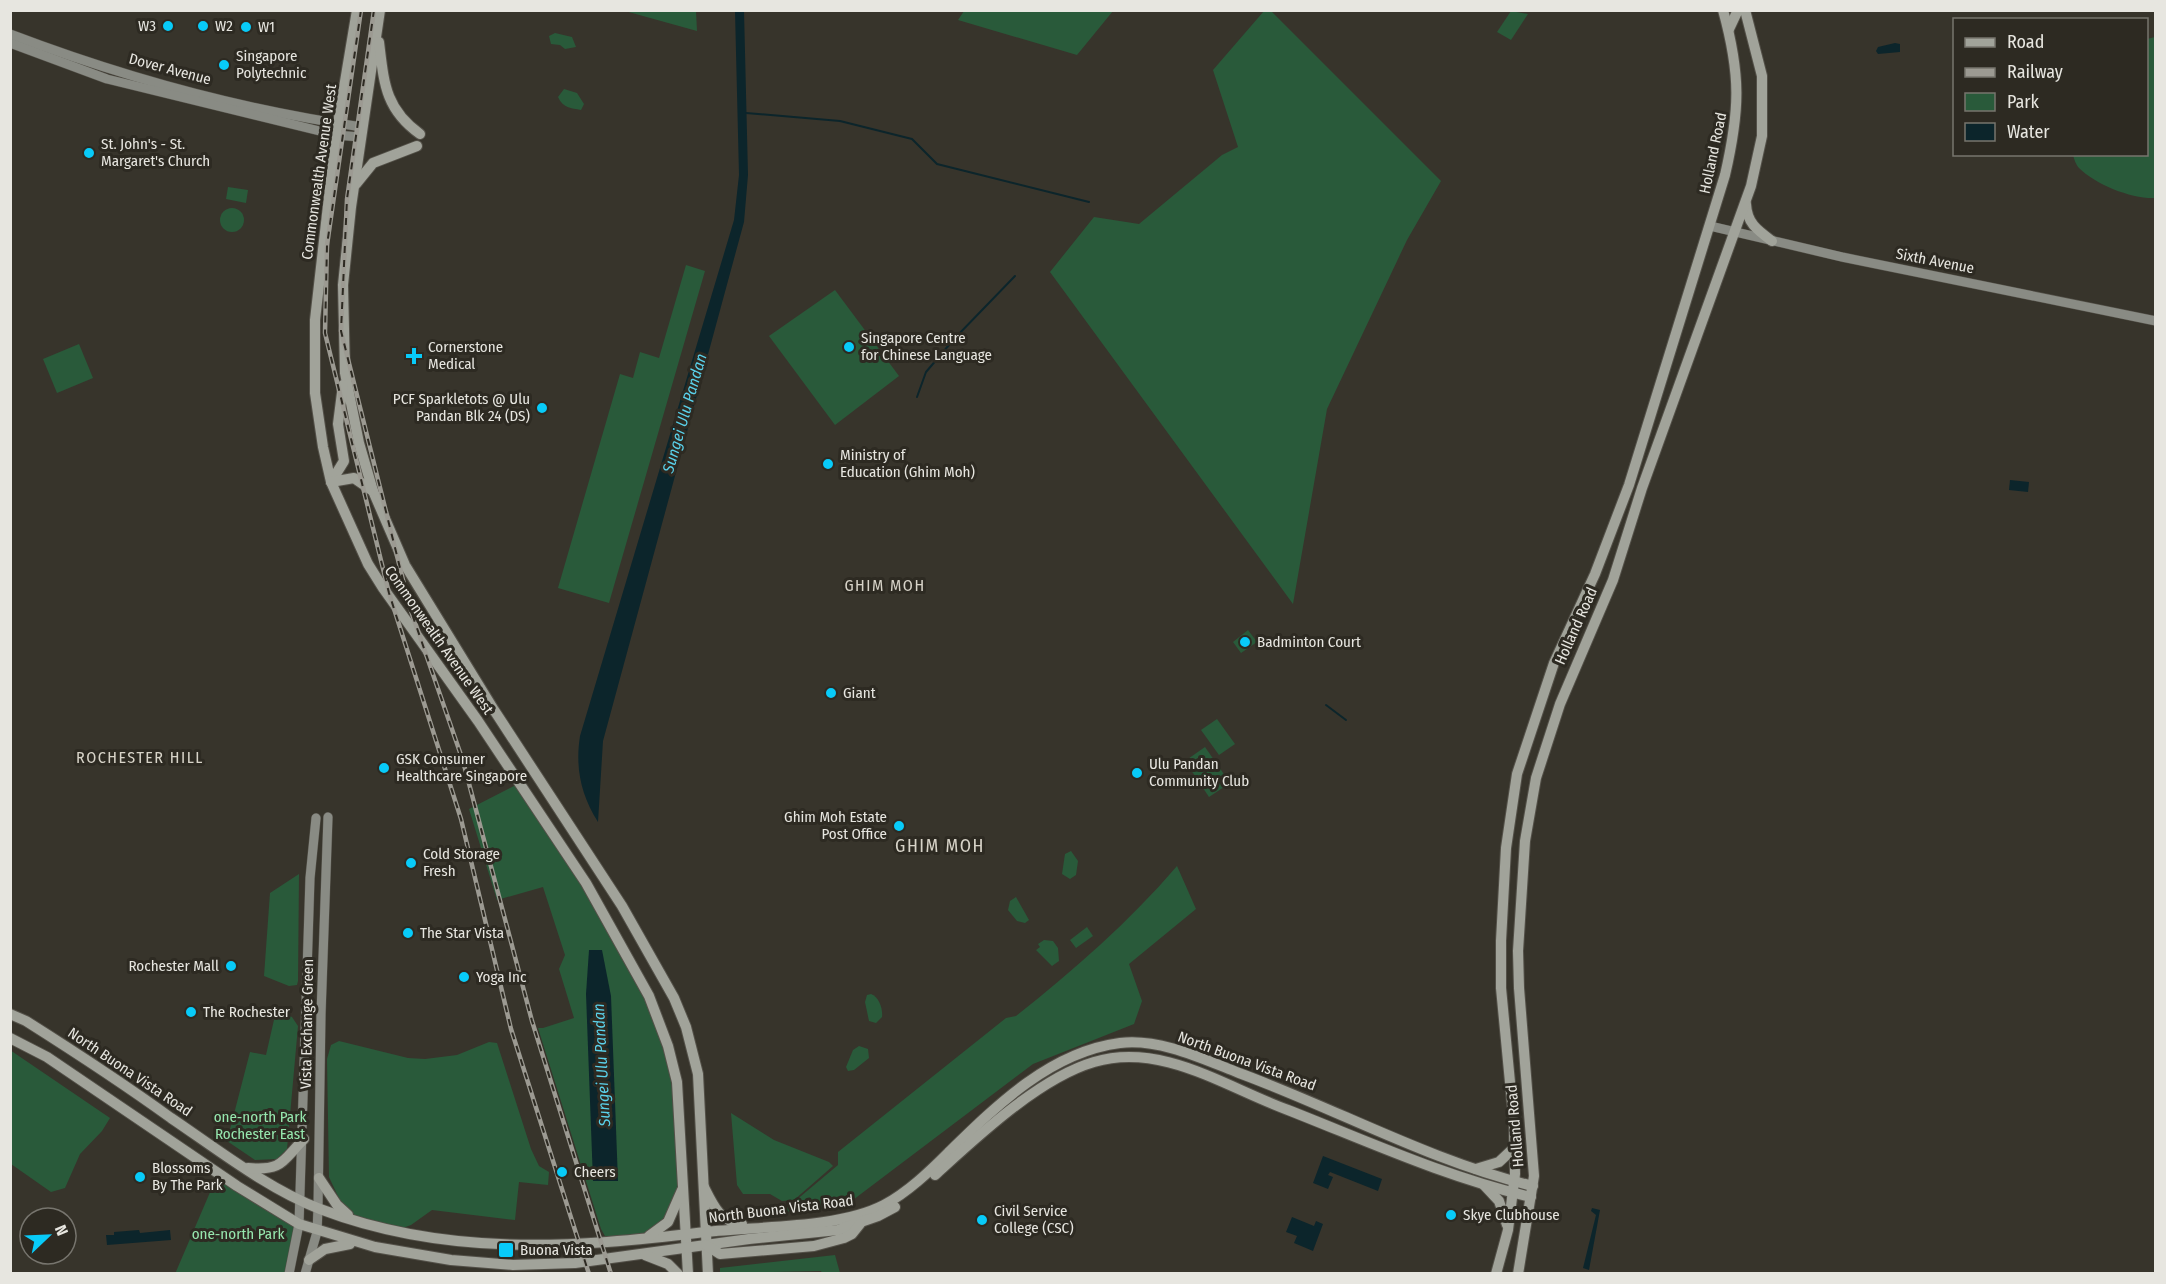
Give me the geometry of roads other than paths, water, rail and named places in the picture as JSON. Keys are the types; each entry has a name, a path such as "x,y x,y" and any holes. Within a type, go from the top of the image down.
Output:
{"main road":[{"name":"Commonwealth Avenue West","path":"357,10 336,135 315,320 314,360 319,426 331,482 378,580 478,721 586,884 644,986 668,1046 677,1082 688,1274"},
{"name":"Commonwealth Avenue West","path":"380,10 361,132 343,285 345,373 351,410 373,491 405,565 622,906 669,987 696,1059 700,1098 708,1274"},
{"name":"Holland Road","path":"1496,1274 1508,1230 1514,1182 1515,1146 1501,964 1506,848 1517,774 1554,663 1616,522 1710,226 1735,132 1738,100 1737,70 1723,10"},
{"path":"1728,29 1738,10"},
{"name":"Holland Road","path":"1518,1274 1532,1192 1534,1156 1519,988 1518,951 1525,841 1536,778 1560,704 1613,580 1733,231 1746,204 1762,136 1763,104 1762,76 1745,10"},
{"path":"377,27 388,95 400,119 420,134"},
{"path":"354,187 373,163 417,146"},
{"path":"1746,204 1746,213 1752,226 1772,241"},
{"path":"331,482 344,460 338,416 345,373"},
{"path":"331,482 354,478 373,491"},
{"name":"North Buona Vista Road","path":"10,1014 35,1026 245,1168 301,1200 354,1219 409,1234 458,1243 540,1246 687,1235 841,1219 883,1206 927,1173 1013,1093 1052,1067 1088,1050 1124,1042 1166,1047 1201,1059 1309,1099 1514,1182 1532,1192"},
{"name":"North Buona Vista Road","path":"10,1038 46,1057 237,1186 299,1224 317,1232 359,1244 451,1260 513,1264 575,1263 706,1245 720,1254 814,1245 844,1238 852,1234 860,1224 896,1206 985,1130 1058,1078 1092,1062 1124,1056 1163,1060 1197,1071 1330,1127 1482,1183 1513,1193 1532,1192"},
{"path":"245,1168 267,1169 279,1165 290,1158 304,1139"},
{"path":"1475,1168 1498,1162 1515,1146"},
{"path":"319,1178 337,1205 354,1219"},
{"path":"1482,1183 1499,1201 1508,1230"},
{"path":"639,1239 653,1235 668,1222 683,1184"},
{"path":"703,1185 713,1205 727,1221 763,1226"},
{"path":"309,1260 329,1247 359,1244"},
{"path":"640,1253 668,1264 678,1274"}],"street":[{"name":"Dover Avenue","path":"10,33 117,71 233,101 339,124 361,132"},
{"name":"Dover Avenue","path":"10,43 107,79 336,135 361,132"},
{"name":"Sixth Avenue","path":"1710,226 2156,321"},
{"name":"Vista Exchange Green","path":"305,1274 317,1232 328,816"},
{"name":"Vista Exchange Green","path":"289,1274 299,1224 301,1200 310,878 316,818"}],"water":[{"name":"Sungei Ulu Pandan","path":"735,11 744,11 748,175 744,222 603,741 598,822 587,802 581,781 578,759 580,736 734,220 739,175"},
{"path":"1900,44 1900,52 1878,54 1876,51 1878,47"},
{"path":"2010,480 2029,482 2028,492 2009,490"},
{"name":"Sungei Ulu Pandan","path":"589,950 602,950 611,996 618,1181 593,1181 586,994"},
{"path":"1323,1156 1382,1179 1378,1191 1330,1172 1328,1175 1333,1177 1328,1189 1313,1183"},
{"path":"1592,1208 1600,1210 1589,1270 1583,1268 1596,1215 1591,1211"},
{"path":"1292,1217 1314,1226 1316,1221 1323,1224 1313,1251 1294,1243 1297,1236 1286,1232"},
{"path":"139,1230 140,1233 170,1230 171,1240 107,1245 106,1235"}],"waterway":[{"path":"746,113 840,121 912,139 937,164 1089,202"},
{"path":"955,338 1015,276"},
{"path":"917,397 926,372 949,345"},
{"path":"1326,705 1346,720"}],"railway":[{"path":"361,10 327,245 325,333 389,593 461,819 511,1029 589,1274"},
{"path":"374,10 347,199 341,331 410,608 463,761 532,1021 611,1274"}],"place":[{"name":"W3","path":"168,26"},
{"name":"W2","path":"203,26"},
{"name":"W1","path":"246,27"},
{"name":"Singapore Polytechnic","path":"224,65"},
{"name":"St. John's - St. Margaret's Church","path":"89,153"},
{"name":"Singapore Centre for Chinese Language","path":"849,347"},
{"name":"Cornerstone Medical","path":"414,356"},
{"name":"PCF Sparkletots @ Ulu Pandan Blk 24 (DS)","path":"542,408"},
{"name":"Ministry of Education (Ghim Moh)","path":"828,464"},
{"name":"Badminton Court","path":"1245,642"},
{"name":"Giant","path":"831,693"},
{"name":"GSK Consumer Healthcare Singapore","path":"384,768"},
{"name":"Ulu Pandan Community Club","path":"1137,773"},
{"name":"Ghim Moh Estate Post Office","path":"899,826"},
{"name":"Cold Storage Fresh","path":"411,863"},
{"name":"The Star Vista","path":"408,933"},
{"name":"Rochester Mall","path":"231,966"},
{"name":"Yoga Inc","path":"464,977"},
{"name":"The Rochester","path":"191,1012"},
{"name":"Cheers","path":"562,1172"},
{"name":"Blossoms By The Park","path":"140,1177"},
{"name":"Skye Clubhouse","path":"1451,1215"},
{"name":"Civil Service College (CSC)","path":"982,1220"},
{"name":"Buona Vista","path":"506,1250"}],"district":[{"name":"GHIM MOH","path":"885,585"},
{"name":"ROCHESTER HILL","path":"140,757"},
{"name":"GHIM MOH","path":"940,846"}],"park label":[{"name":"one-north Park Rochester East","path":"260,1126"},
{"name":"one-north Park","path":"238,1234"}]}
